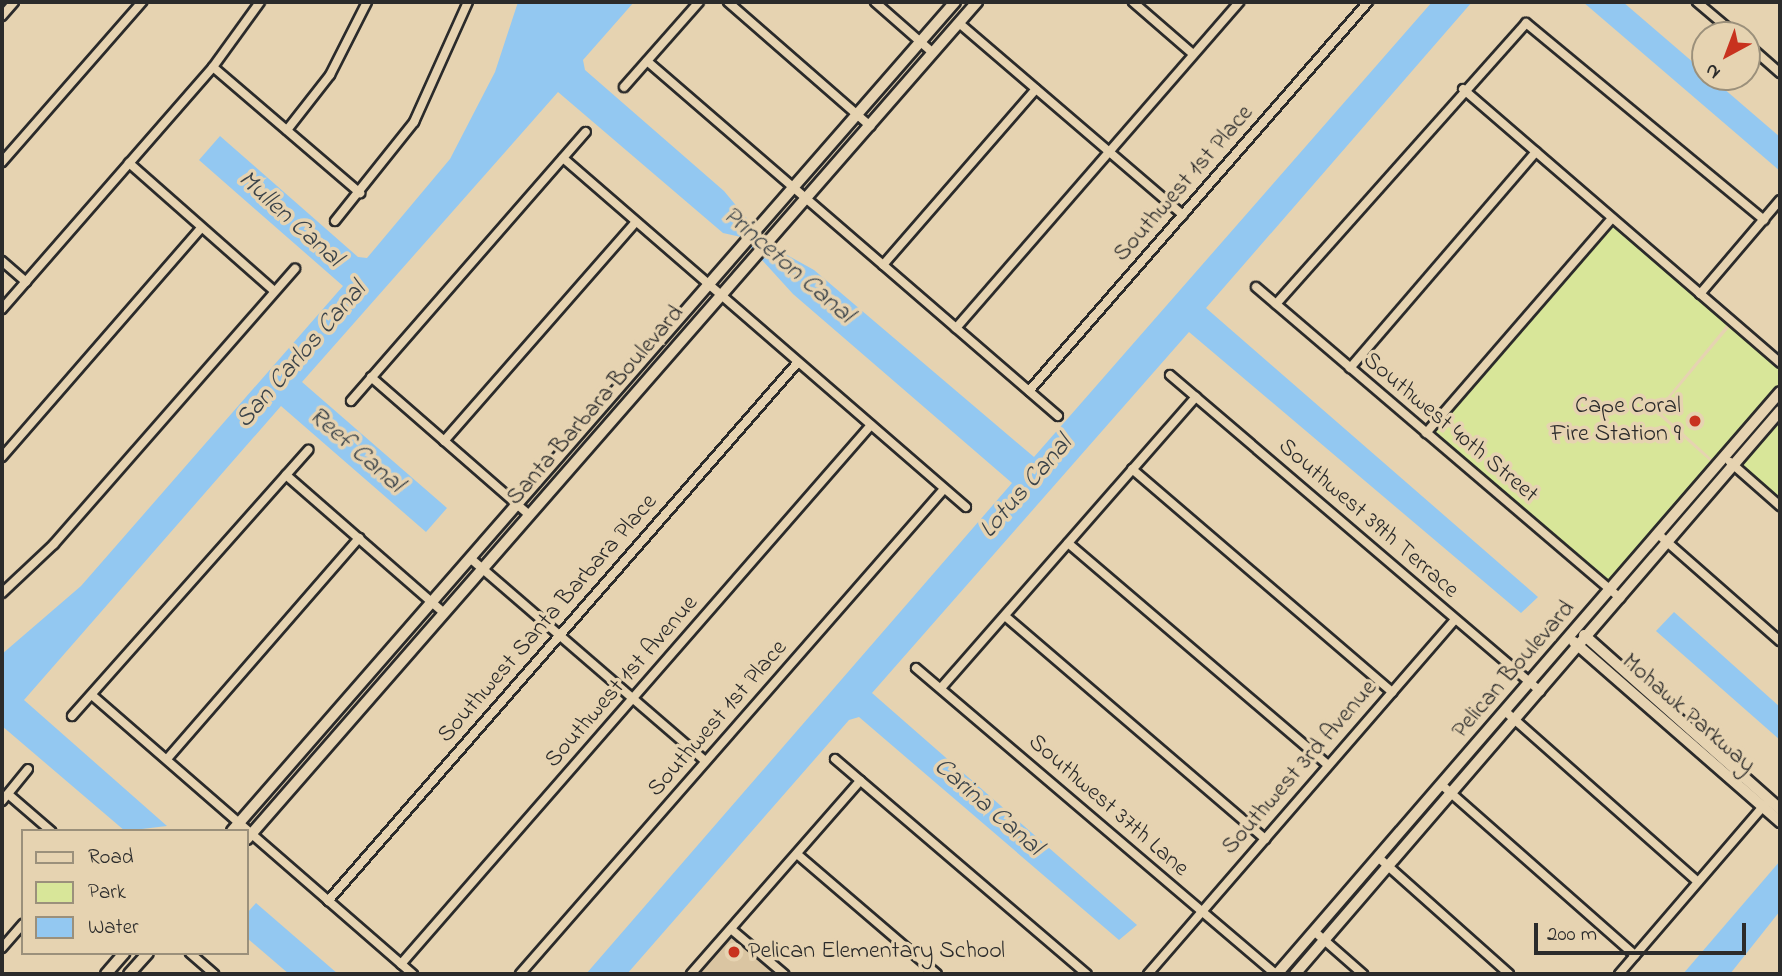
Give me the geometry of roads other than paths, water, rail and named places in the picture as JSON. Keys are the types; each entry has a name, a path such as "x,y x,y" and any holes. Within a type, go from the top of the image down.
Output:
{"main road":[{"name":"Santa Barbara Boulevard","path":"249,836 720,294 794,187 955,2"},
{"name":"Santa Barbara Boulevard","path":"765,232 805,198 977,2"},
{"name":"Santa Barbara Boulevard","path":"235,827 710,285 750,250"},
{"name":"Pelican Boulevard","path":"1295,974 1388,867 1447,790 1510,716 1531,683 1780,392"},
{"path":"607,402 619,412"},
{"name":"Pelican Boulevard","path":"1510,716 1540,691 1780,411"},
{"name":"Mohawk Parkway","path":"1573,634 1779,816"},
{"path":"335,714 347,724"},
{"name":"Pelican Boulevard","path":"1276,974 1378,858 1447,790"},
{"path":"106,974 122,955"},
{"path":"130,974 146,955"}],"street":[{"path":"2,16 14,2"},
{"path":"2,162 142,2"},
{"path":"2,309 214,67 260,2"},
{"path":"287,130 330,75 367,2"},
{"path":"335,222 360,193 432,92 468,2"},
{"path":"624,87 699,2"},
{"path":"728,2 870,125"},
{"path":"875,2 933,52"},
{"path":"1133,2 1193,54"},
{"path":"956,328 1239,2"},
{"name":"Southwest 1st Place","path":"1029,391 1368,2"},
{"path":"1697,2 1719,21"},
{"path":"959,23 1183,215"},
{"path":"1276,304 1462,89 1527,23 1764,220"},
{"path":"1761,56 1780,73"},
{"path":"647,61 1059,416"},
{"path":"214,67 360,193"},
{"path":"883,265 1036,89"},
{"path":"1462,89 1780,363"},
{"path":"351,401 586,132"},
{"path":"1350,368 1536,152"},
{"path":"563,158 966,508"},
{"path":"129,163 274,291"},
{"path":"1700,293 1780,200"},
{"path":"1426,433 1612,218"},
{"path":"444,441 636,222"},
{"path":"2,457 201,228"},
{"path":"2,261 26,282"},
{"path":"2,593 54,544 295,269"},
{"name":"Southwest 40th Street","path":"1256,287 1620,598"},
{"name":"Southwest Santa Barbara Place","path":"328,901 798,362"},
{"name":"Southwest 39th Terrace","path":"1170,375 1540,691"},
{"path":"371,377 529,515"},
{"path":"942,688 1196,397"},
{"name":"Southwest 1st Avenue","path":"401,964 871,425"},
{"path":"72,716 93,696 308,450"},
{"path":"1724,457 1780,506"},
{"path":"1132,470 1392,692"},
{"path":"286,475 444,613"},
{"name":"Southwest 1st Place","path":"520,974 944,489"},
{"path":"1658,534 1780,641"},
{"path":"167,759 359,538"},
{"path":"1068,543 1328,765"},
{"path":"470,558 705,761"},
{"path":"1005,616 1265,839"},
{"name":"Southwest 3rd Avenue","path":"1147,974 1455,619"},
{"name":"Southwest 37th Lane","path":"916,667 1276,974"},
{"path":"93,696 167,759 235,827"},
{"path":"1510,716 1698,882"},
{"path":"835,759 1087,974"},
{"path":"29,769 5,797 48,829"},
{"path":"691,974 860,781"},
{"path":"1447,790 1635,956"},
{"path":"1619,974 1766,803"},
{"path":"249,836 414,974"},
{"path":"797,854 937,974"},
{"path":"1378,858 1509,974"},
{"path":"2,948 21,926"},
{"path":"731,929 783,974"},
{"path":"1315,932 1363,974"},
{"path":"192,955 214,974"}],"water":[{"path":"518,2 634,2 583,60 585,70 724,191 769,245 814,270 1034,457 1432,2 1472,2 1206,308 1538,597 1521,613 1189,332 872,693 1137,925 1119,940 859,717 849,720 627,974 586,974 1012,483 793,294 741,237 723,233 558,92 302,382 447,508 426,532 281,406 24,700 167,826 123,829 2,726 2,654 81,586 343,286 199,160 220,136 358,257 367,258 450,159 495,72"},
{"path":"1583,2 1623,2 1691,60 1691,91 1727,91 1780,137 1780,171"},
{"path":"1674,612 1780,707 1780,740 1656,631"},
{"path":"1780,861 1780,911 1730,974 1683,974"},
{"path":"256,903 338,974 289,974 248,939 248,912"}],"place":[{"name":"Cape Coral Fire Station 9","path":"1695,421"},
{"name":"Pelican Elementary School","path":"734,952"}],"water label":[{"name":"Mullen Canal","path":"289,220"},
{"name":"Princeton Canal","path":"787,266"},
{"name":"San Carlos Canal","path":"302,356"},
{"name":"Reef Canal","path":"355,451"},
{"name":"Lotus Canal","path":"1027,488"},
{"name":"Carina Canal","path":"987,808"}]}
